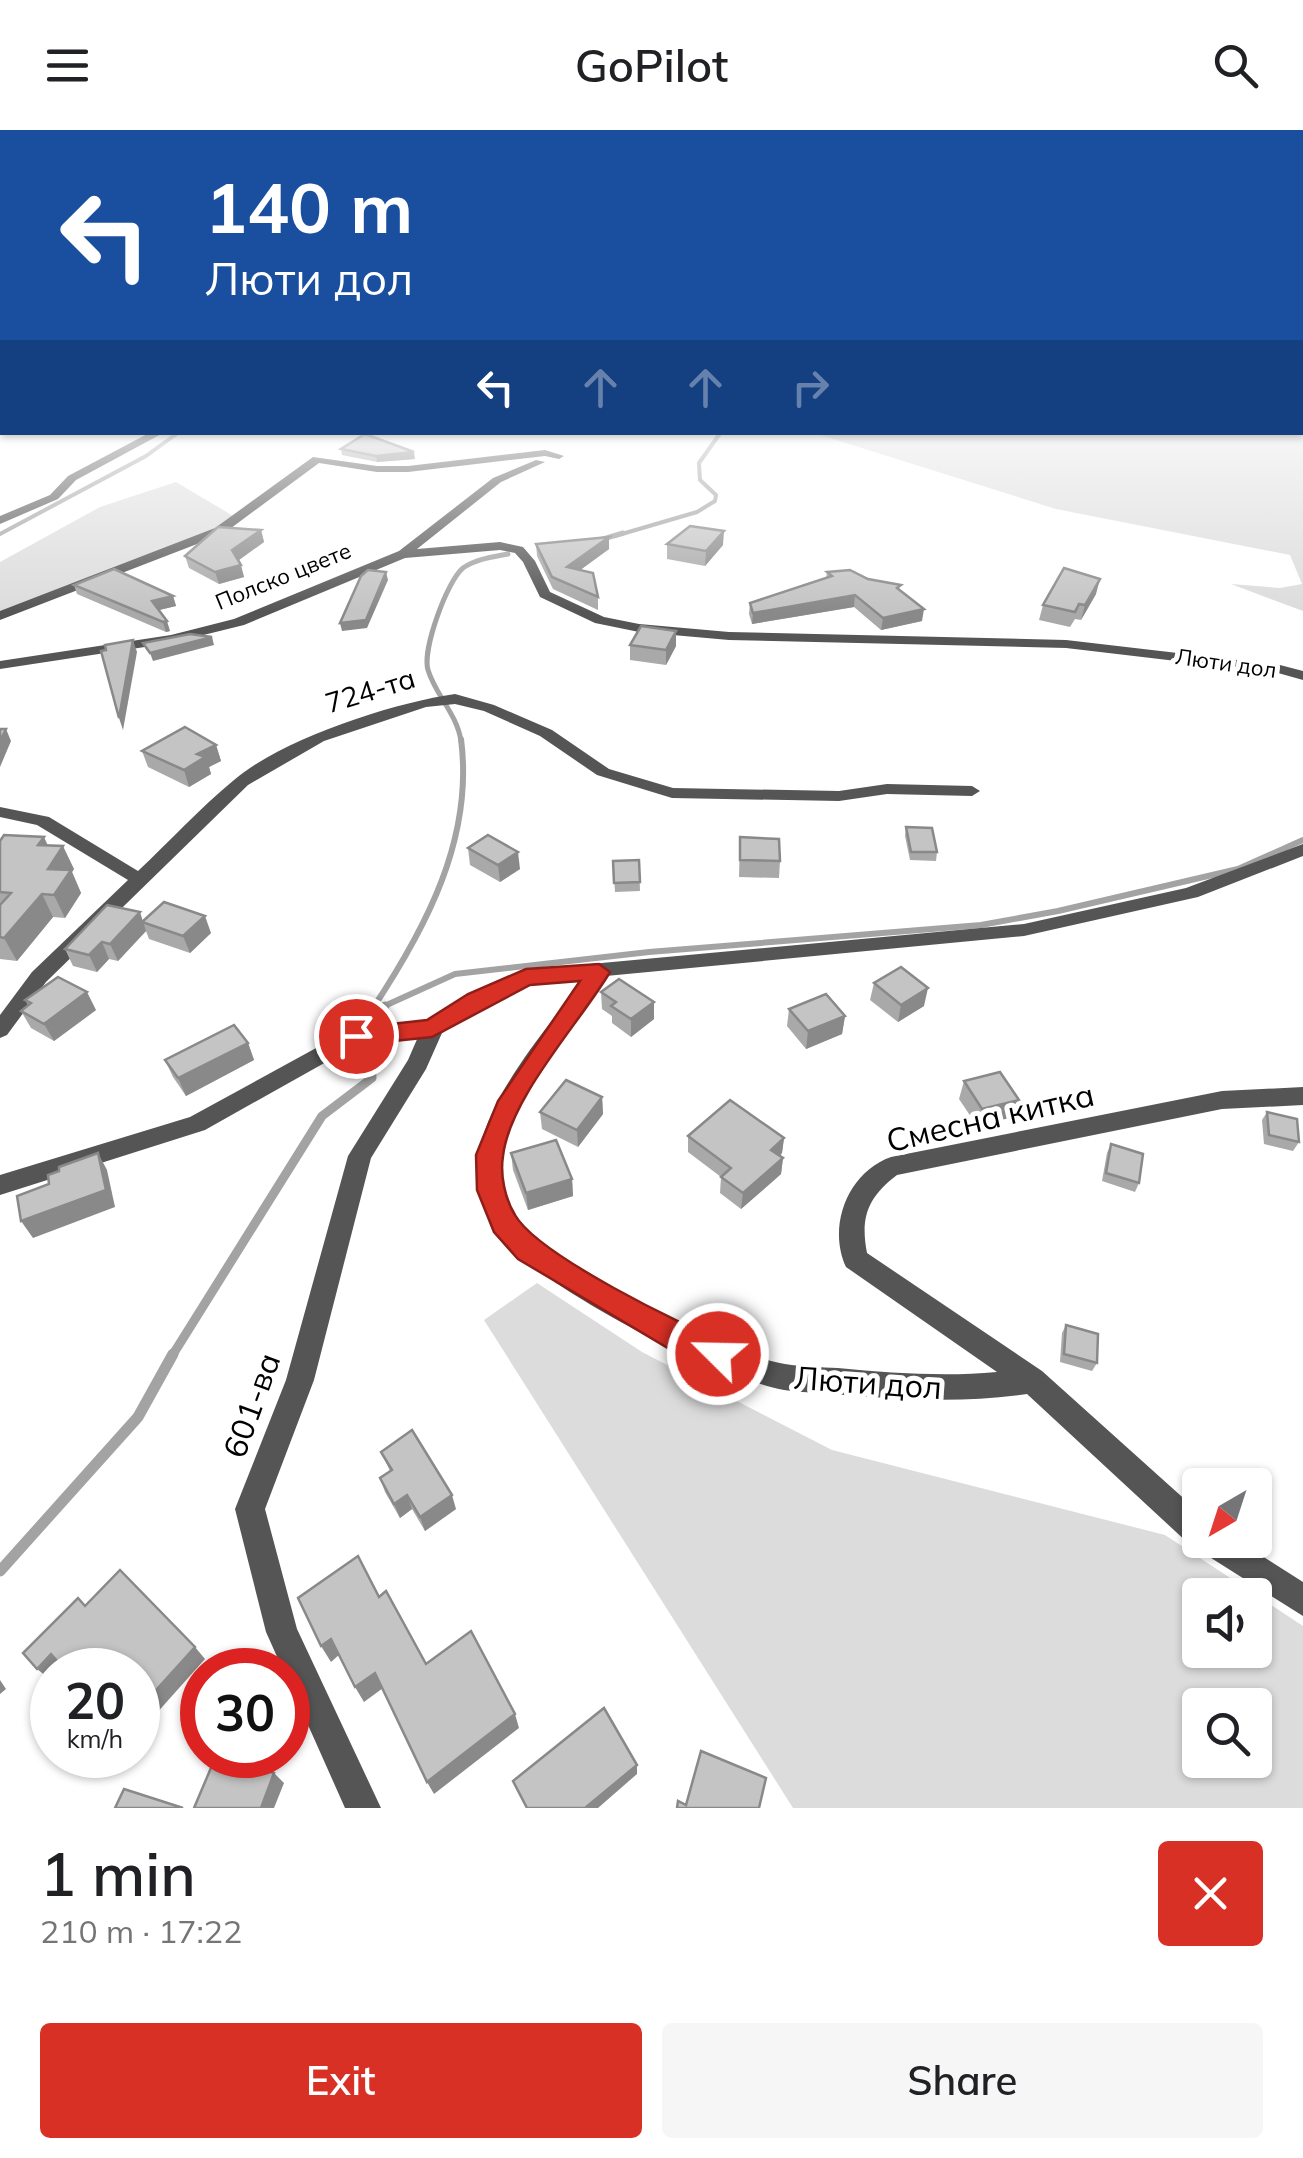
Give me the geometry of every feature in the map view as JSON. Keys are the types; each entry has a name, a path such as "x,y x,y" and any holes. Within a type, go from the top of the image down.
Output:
{"street":[{"path":"0,520 54,496 72,478 115,455"},
{"path":"0,616 219,532 316,459 376,470 513,455"},
{"path":"404,554 497,480 556,455"},
{"name":"Люти дол","path":"404,554 456,546 519,550 530,561 546,594 585,614 639,628 729,636 1066,644 1280,669 1303,676"},
{"name":"Полско цвете","path":"0,666 171,639 239,622 404,554"},
{"name":"724-та","path":"0,1030 38,978 242,780 318,738 432,702 455,699 490,708 546,732 604,772 672,793 823,796 888,789 972,791"},
{"path":"0,812 43,821 139,880"},
{"path":"0,1185 197,1124 356,1036 432,1028 476,1000 526,977 1024,930 1191,894 1303,850"},
{"name":"Люти дол","path":"599,972 511,1101 489,1155 491,1190 504,1223 528,1250 688,1344 778,1376 926,1388 990,1388 1032,1380"},
{"name":"601-ва","path":"363,1808 282,1632 250,1509 300,1380 360,1156 418,1063 432,1028"},
{"name":"Смесна китка","path":"1032,1380 855,1259 848,1222 868,1183 891,1167 1202,1104 1303,1096"},
{"path":"1032,1380 1182,1517"},
{"path":"1238,1558 1303,1600"}],"shaded area":[{"path":"885,455 1303,455 1303,611 1231,584 1280,588 1302,584 1290,555 1056,509"},
{"path":"176,482 240,520 0,616 0,562 100,507"},
{"path":"537,1283 642,1352 832,1450 1165,1535 1182,1546 1182,1558 1200,1558 1230,1578 1182,1578 1182,1668 1272,1668 1272,1606 1303,1626 1303,1808 793,1808 484,1320"}],"building":[{"path":"690,526 724,531 706,551 667,544"},
{"path":"218,527 261,530 232,550 241,565 215,572 185,556"},
{"path":"609,537 567,567 593,573 598,597 552,577 536,544"},
{"path":"1064,568 1100,579 1085,605 1079,604 1075,612 1043,605"},
{"path":"114,569 173,596 152,601 167,621 74,585"},
{"path":"368,570 386,572 366,620 340,623 361,576"},
{"path":"850,570 868,579 901,585 897,588 924,609 883,618 855,595 753,613 750,603 832,576 827,572"},
{"path":"641,626 676,631 666,650 630,645"},
{"path":"190,634 212,637 150,653 143,643"},
{"path":"133,640 119,718 101,651 106,650 105,645"},
{"path":"185,727 216,745 197,754 205,757 184,770 142,751"},
{"path":"906,827 932,828 937,852 911,852"},
{"path":"4,835 44,837 38,845 63,846 48,869 71,870 54,895 42,894 4,938 0,937 0,905 11,893 0,892 0,841"},
{"path":"488,835 518,852 498,865 468,848"},
{"path":"740,837 779,839 780,861 740,860"},
{"path":"639,860 640,882 614,883 613,861"},
{"path":"164,902 205,916 183,936 142,922"},
{"path":"107,905 140,912 110,944 102,942 89,955 65,949"},
{"path":"901,967 928,988 901,1005 874,983"},
{"path":"58,977 87,992 44,1024 21,1011 31,1003 25,1000"},
{"path":"619,979 654,1002 631,1019 611,1006 616,1002 601,992"},
{"path":"826,994 845,1016 808,1031 789,1009"},
{"path":"234,1025 248,1043 178,1078 165,1060"},
{"path":"1000,1072 1019,1100 982,1109 964,1081"},
{"path":"566,1080 602,1097 577,1130 540,1112"},
{"path":"730,1100 784,1138 771,1150 783,1158 743,1193 721,1177 731,1168 688,1136"},
{"path":"1267,1112 1297,1119 1299,1142 1269,1135"},
{"path":"556,1140 572,1179 526,1193 511,1153"},
{"path":"1111,1144 1143,1154 1139,1183 1106,1173"},
{"path":"98,1153 106,1190 21,1221 17,1196 49,1184 48,1175 59,1171 59,1167"},
{"path":"1066,1325 1098,1334 1097,1363 1064,1354"},
{"path":"412,1430 452,1495 420,1517 407,1495 394,1504 380,1478 392,1470 381,1452"},
{"path":"358,1556 379,1597 386,1591 426,1664 471,1631 515,1714 427,1782 375,1673 355,1687 331,1639 321,1646 298,1598"},
{"path":"120,1570 195,1647 180,1648 180,1664 160,1686 160,1648 30,1648 30,1661 23,1653 78,1598 85,1606"},
{"path":"604,1708 637,1765 585,1808 527,1808 513,1781"},
{"path":"701,1751 766,1778 759,1808 677,1808 678,1801 686,1805"},
{"path":"207,1778 272,1778 261,1808 194,1808"},
{"path":"124,1789 183,1808 115,1808"}],"waterway":[{"path":"0,534 147,455"},
{"path":"615,536 697,512 715,501 716,495 700,480 699,463 704,455"},
{"path":"600,540 623,533"},
{"path":"461,741 428,670 432,632 443,601 463,568 508,554"},
{"path":"373,1008 411,946 442,881 460,812 461,739"},
{"path":"380,1008 455,974 649,952 981,925 1058,911 1238,869 1303,840"},
{"path":"371,1012 375,1006"},
{"path":"172,1356 322,1116 372,1078 370,1013 385,1006"},
{"path":"0,1571 138,1417 173,1354"}],"route":[{"path":"356,1036 432,1028 476,1000 526,977 599,972 511,1101 489,1155 491,1190 504,1223 528,1250 688,1344 718,1354"}]}
